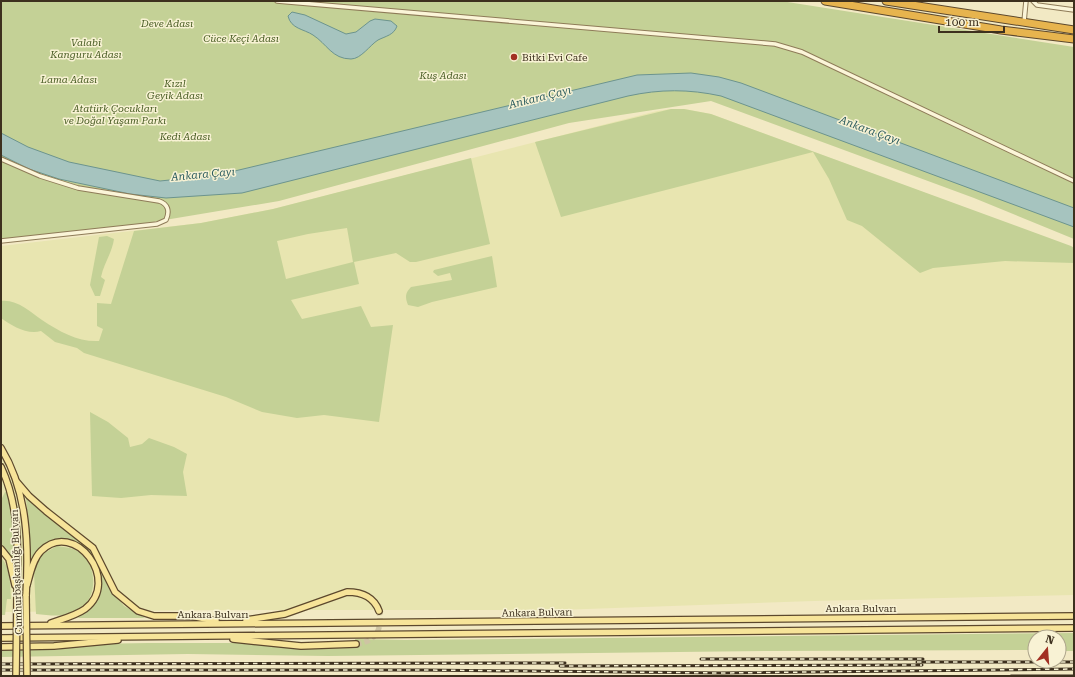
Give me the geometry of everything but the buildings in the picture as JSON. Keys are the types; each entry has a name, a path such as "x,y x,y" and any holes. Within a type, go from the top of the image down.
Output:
{"highway":[{"path":"825,1 1002,30 1074,39"},
{"path":"886,1 1024,24 1074,30"}],"main road":[{"name":"Cumhurbaşkanlığı Bulvarı","path":"1,448 10,463 24,506 27,585 27,676"},
{"name":"Cumhurbaşkanlığı Bulvarı","path":"1,468 13,499 16,526 16,676"},
{"path":"17,482 40,506 92,548 115,592 138,611 154,616 191,616 229,623 286,614 347,592 355,592 366,595 375,603 378,611"},
{"path":"27,585 39,553 46,547 55,543 65,542 78,546 89,556 97,570 98,583 92,601 79,612 47,625"},
{"path":"1,549 9,559 17,596"},
{"name":"Ankara Bulvarı","path":"1,626 1074,616"},
{"name":"Ankara Bulvarı","path":"1,638 1074,628"},
{"path":"1,647 54,646 87,642 182,636 301,646 356,644"}],"street":[{"path":"277,1 775,44 802,52 864,83 1074,181"},
{"path":"1024,24 1026,1"},
{"path":"1033,1 1037,5 1074,10"},
{"path":"1,160 40,176 78,188 159,201 166,205 168,212 164,222 157,224 1,241"}],"shaded area":[{"path":"684,109 711,114 1074,248 1074,595 814,601 558,610 214,610 1,612 1,246 201,223 273,209 657,111"}],"green space":[{"name":"Atatürk Çocukları ve Doğal Yaşam Parkı","path":"1,1 781,1 1074,47 1074,239 974,198 711,101 569,123 279,201 99,231 1,242"},
{"path":"671,109 684,109 711,114 1071,246 1074,248 1074,263 1005,261 933,268 920,273 862,226 847,220 829,179 813,152 561,217 535,142"},
{"path":"471,158 490,244 416,262 410,262 396,253 354,262 359,284 291,300 302,319 361,306 371,327 393,325 379,422 324,415 297,418 262,412 226,397 84,353 77,348 55,342 41,331 25,331 15,327 1,318 1,301 12,302 23,307 62,332 84,340 99,341 103,329 97,326 97,303 111,304 134,231 201,223 273,209","holes":["347,228 353,262 286,279 277,241 308,234"]},
{"path":"107,236 114,239 113,244 101,277 105,280 100,296 95,296 90,285 99,237"},
{"path":"492,256 497,287 432,302 418,307 408,305 406,295 411,287 452,280 450,273 438,276 433,272 434,270"},
{"path":"90,412 108,422 128,438 130,447 142,444 149,438 174,447 187,454 183,472 187,496 151,495 121,498 92,496"},
{"path":"5,492 7,492 12,519 14,560 12,561 1,547 1,500"},
{"path":"26,498 90,549 115,595 124,606 145,618 78,618 90,609 97,598 101,581 99,569 85,548 75,542 63,539 52,540 41,547 37,551 33,560 31,559"},
{"path":"57,546 70,548 80,553 87,561 92,570 92,592 88,601 80,609 70,614 57,616 36,614 34,572 39,556"},
{"path":"1,557 7,567 11,599 7,599 5,615 1,615"},
{"path":"1027,633 1027,650 328,656 188,654 1,657 1,650 54,650 90,644 254,643 297,649 357,647 355,639 405,640"},
{"path":"1067,633 1074,633 1074,651 1067,651"}],"water":[{"path":"292,12 305,15 346,34 356,32 375,19 391,21 397,26 392,33 375,42 358,57 351,59 339,57 313,35 292,24 288,16"},
{"path":"691,73 719,77 741,83 1074,208 1074,227 721,96 686,91 663,91 628,96 242,193 166,198 130,194 59,179 29,169 1,155 1,133 28,147 69,162 160,181 218,175 637,75"}],"tunnel":[{"path":"356,644 368,641 376,634 380,624 379,611"}],"railway":[{"path":"701,659 923,659"},
{"path":"917,662 1074,662"},
{"path":"1,664 565,663"},
{"path":"560,666 922,665"},
{"path":"1,670 423,670 721,673 1074,669"},
{"path":"1011,676 1074,676"}],"place":[{"name":"Bitki Evi Cafe","path":"514,57"}],"park label":[{"name":"Deve Adası","path":"167,23"},
{"name":"Cüce Keçi Adası","path":"241,38"},
{"name":"Valabi Kanguru Adası","path":"86,48"},
{"name":"Kuş Adası","path":"443,75"},
{"name":"Lama Adası","path":"69,79"},
{"name":"Kızıl Geyik Adası","path":"175,88"},
{"name":"Kedi Adası","path":"185,136"}],"water label":[{"name":"Ankara Çayı","path":"540,97"},
{"name":"Ankara Çayı","path":"870,130"},
{"name":"Ankara Çayı","path":"203,174"}]}
